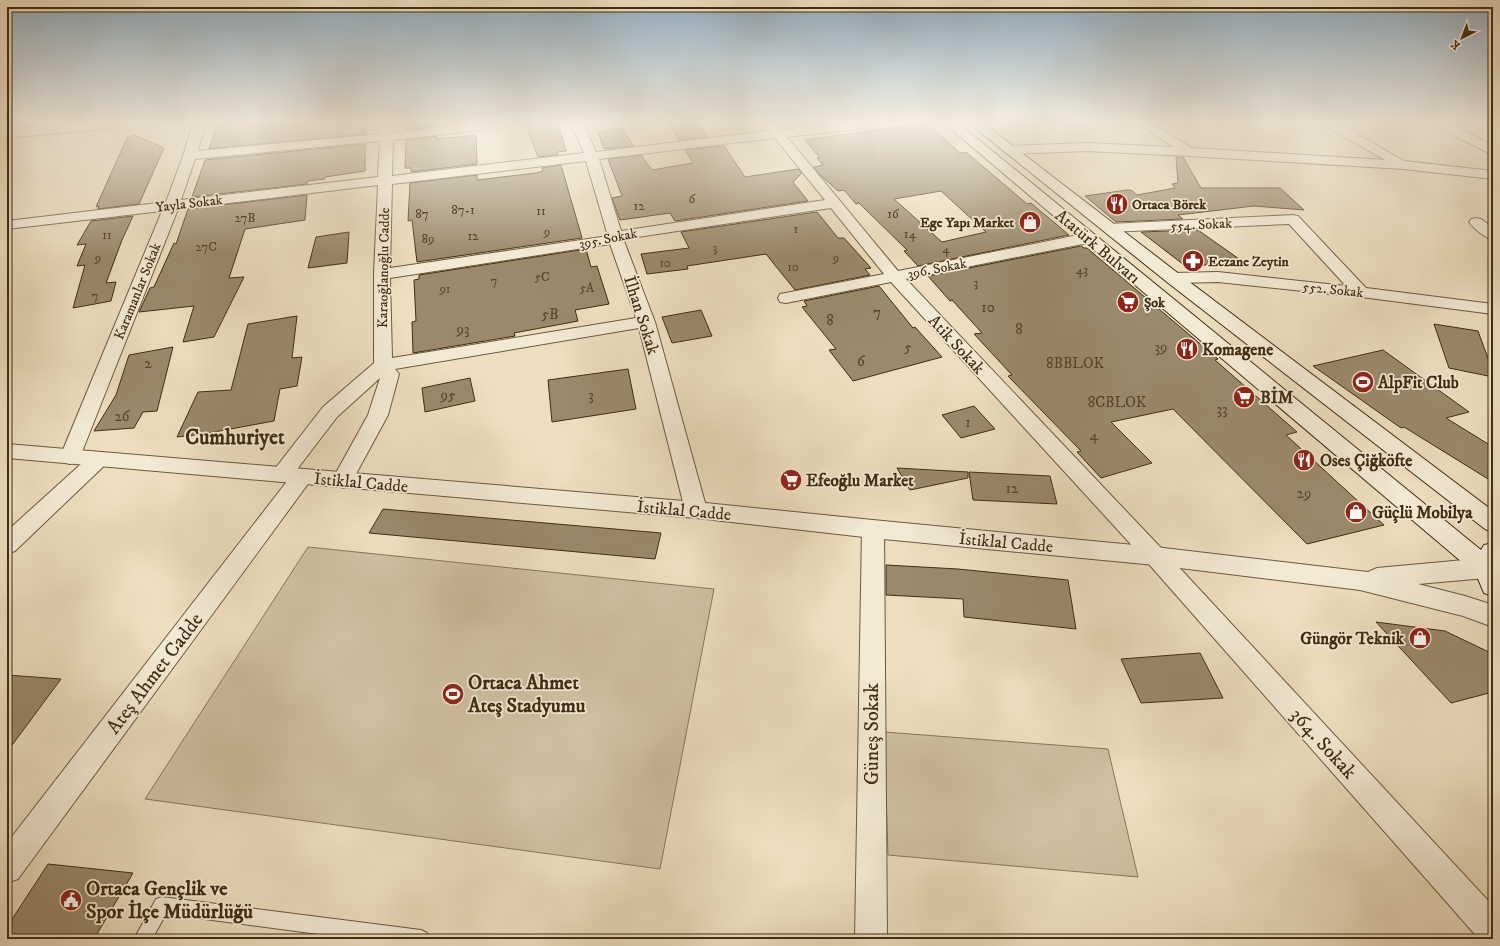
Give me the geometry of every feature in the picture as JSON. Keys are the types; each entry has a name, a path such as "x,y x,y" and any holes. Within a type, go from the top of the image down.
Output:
{"main road":[{"name":"Atatürk Bulvarı","path":"1003,167 1491,569"},
{"name":"Atatürk Bulvarı","path":"1033,167 1173,278 1493,523"},
{"name":"İstiklal Cadde","path":"7,451 696,510 873,529 1155,556 1360,580"},
{"path":"1360,580 1491,569"},
{"path":"1360,580 1465,606 1493,616"}],"street":[{"name":"Karamanlar Sokak","path":"70,457 186,167"},
{"name":"Karaoğlanoğlu Cadde","path":"343,480 378,415 390,374 383,365 382,274 385,167"},
{"name":"Yayla Sokak","path":"7,225 495,167"},
{"name":"İlhan Sokak","path":"595,167 616,239 646,322 696,510"},
{"name":"Atik Sokak","path":"804,167 895,277 1155,556"},
{"path":"1422,167 1493,175"},
{"name":"395. Sokak","path":"382,274 616,239 626,234 833,203"},
{"name":"554. Sokak","path":"1109,228 1293,219 1361,292"},
{"path":"1476,222 1493,235"},
{"name":"396. Sokak","path":"786,298 1088,238"},
{"name":"552. Sokak","path":"1173,278 1218,277 1361,292 1493,309"},
{"path":"292,476 330,412 383,365 646,322"},
{"path":"7,545 99,459"},
{"name":"Ateş Ahmet Cadde","path":"7,868 292,476"},
{"name":"Güneş Sokak","path":"871,939 873,529"},
{"name":"364. Sokak","path":"1155,556 1493,930"}],"lane":[{"path":"143,939 162,905 421,939"}],"shaded area":[{"name":"Ortaca Ahmet Ateş Stadyumu","path":"308,547 714,589 660,869 145,799"},
{"path":"884,732 1108,749 1138,877 888,855"}],"building":[{"path":"114,167 155,167 139,204 98,209 99,206 96,207"},
{"path":"202,167 365,167 365,171 307,181 307,184 192,197"},
{"path":"451,167 411,172 411,168 405,168"},
{"path":"562,167 582,238 417,262 412,220 408,221 410,183 477,175 477,180 536,173 543,171 542,168"},
{"path":"611,167 650,167 652,170 669,167 738,167 745,177 798,169 802,173 793,182 808,201 675,221 670,213 620,220 612,198 622,196"},
{"path":"814,167 984,167 1027,204 1031,203 1069,235 918,266 904,251 907,250 859,203 856,204 844,190 838,191 818,173","holes":["941,191 986,232 942,242 894,199"]},
{"path":"1177,167 1189,167 1201,188 1280,188 1304,210 1254,206 1178,215 1183,219 1116,222 1085,196 1127,190 1131,190 1137,195 1175,188 1172,184 1178,183"},
{"path":"307,195 305,220 245,229 229,278 244,277 214,337 183,342 194,306 139,312 150,288 154,287 174,243 176,244 188,209"},
{"path":"817,212 838,238 844,238 871,268 865,269 870,275 795,290 766,254 687,266 688,269 647,274 641,254 689,248 681,232"},
{"path":"133,216 122,240 106,283 116,282 111,301 73,308 85,265 77,266 86,244 77,245 91,221"},
{"path":"1198,230 1239,259 1188,268 1141,232"},
{"path":"349,232 347,263 308,268 316,237"},
{"path":"1081,246 1087,248 1218,359 1215,360 1297,432 1286,435 1384,525 1307,544 1173,409 1111,422 1152,463 1101,478 1077,452 1081,451 1008,376 1012,375 974,334 982,333 952,300 950,301 928,276"},
{"path":"586,249 591,267 597,266 609,304 575,310 578,321 514,333 515,336 413,353 412,322 416,321 414,280 419,279 419,275"},
{"path":"879,286 913,328 915,327 942,357 853,381 829,350 836,349 802,307 807,306 804,301"},
{"path":"701,310 712,336 672,343 662,317"},
{"path":"297,316 292,358 302,357 297,386 280,389 274,421 203,434 177,437 198,392 231,390 248,324"},
{"path":"1434,324 1478,331 1493,372 1493,377 1449,368"},
{"path":"173,347 157,411 143,412 134,428 94,431 116,395 129,355"},
{"path":"1383,350 1469,412 1446,418 1493,447 1493,482 1404,427 1401,428 1313,366"},
{"path":"628,369 636,409 552,422 548,380"},
{"path":"470,378 475,401 425,412 422,388"},
{"path":"974,406 995,429 961,438 942,415"},
{"path":"897,468 968,472 968,478 910,490"},
{"path":"969,472 1050,476 1057,504 973,500"},
{"path":"383,509 661,533 655,559 369,533"},
{"path":"886,565 958,569 1068,580 1076,629 964,617 963,599 886,595"},
{"path":"1376,622 1445,631 1493,654 1493,692 1451,703"},
{"path":"1200,653 1223,698 1141,703 1121,659"},
{"path":"7,675 61,679 7,752"},
{"name":"Ortaca Gençlik ve Spor İlçe Müdürlüğü","path":"48,864 133,873 94,939 7,938 7,927"}],"place":[{"name":"Ortaca Börek","path":"1117,204"},
{"name":"Ege Yapı Market","path":"1030,222"},
{"name":"Eczane Zeytin","path":"1193,261"},
{"name":"Şok","path":"1128,302"},
{"name":"Komagene","path":"1187,349"},
{"name":"AlpFit Club","path":"1363,382"},
{"name":"BİM","path":"1244,397"},
{"name":"Oses Çiğköfte","path":"1304,460"},
{"name":"Efeoğlu Market","path":"791,480"},
{"name":"Güçlü Mobilya","path":"1356,512"},
{"name":"Güngör Teknik","path":"1420,638"},
{"name":"Ortaca Ahmet Ateş Stadyumu","path":"453,694"},
{"name":"Ortaca Gençlik ve Spor İlçe Müdürlüğü","path":"71,900"}],"district":[{"name":"Cumhuriyet","path":"235,437"}]}
